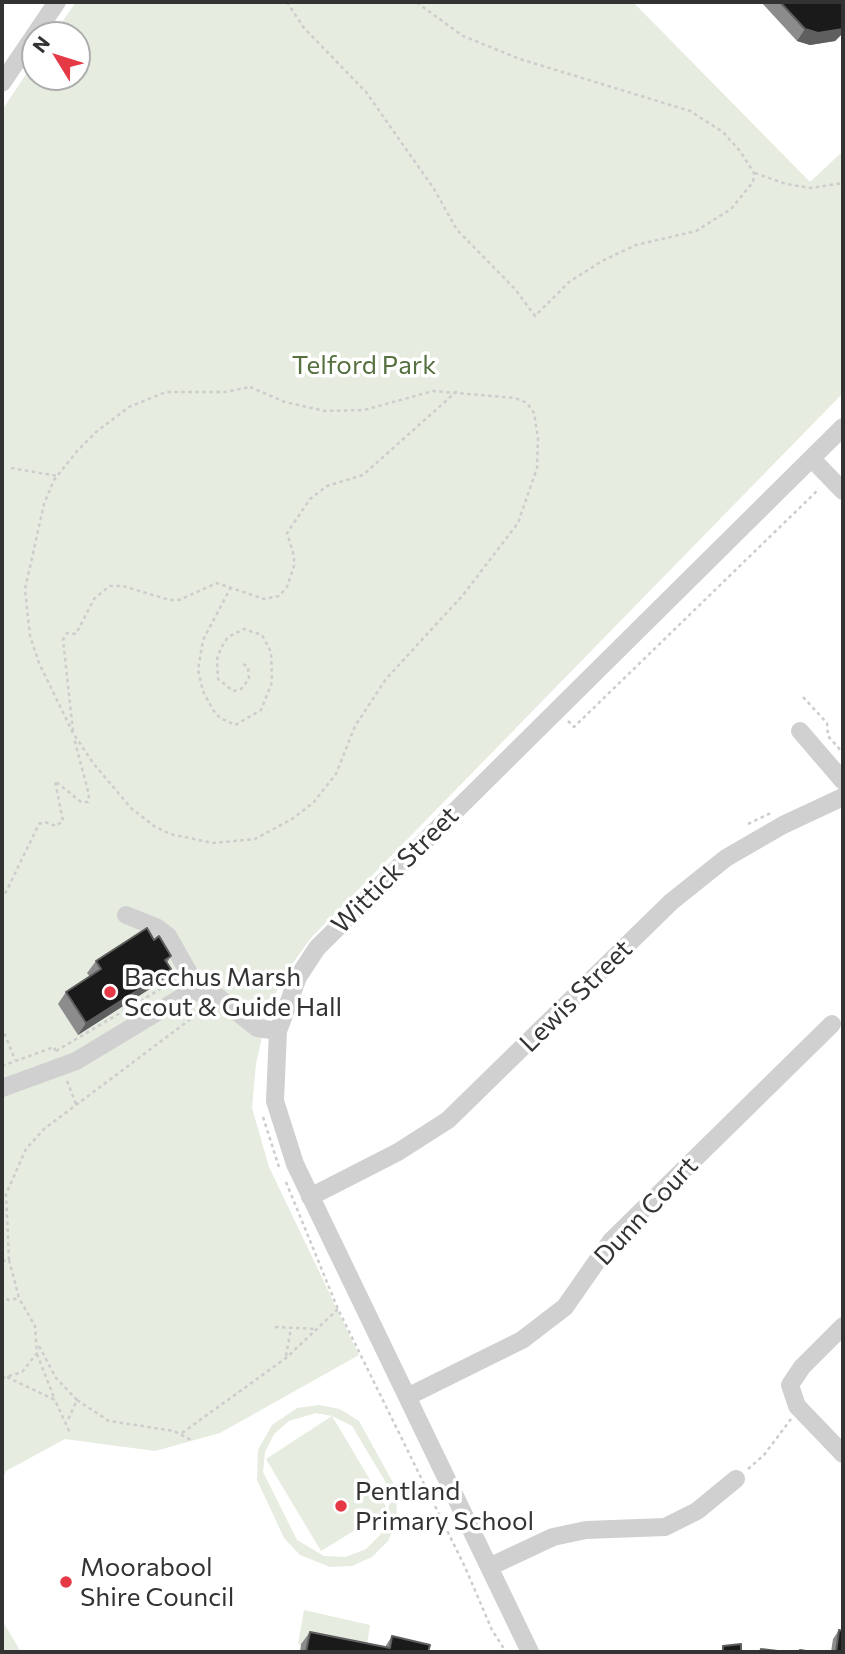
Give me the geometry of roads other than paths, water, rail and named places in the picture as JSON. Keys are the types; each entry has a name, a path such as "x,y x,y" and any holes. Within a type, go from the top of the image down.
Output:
{"street":[{"path":"2,83 57,2"},
{"name":"Wittick Street","path":"530,1652 295,1164 275,1101 278,1031 298,977 317,947 843,427"},
{"path":"812,459 843,491"},
{"path":"800,731 843,781"},
{"name":"Lewis Street","path":"310,1197 398,1152 448,1120 671,902 726,858 783,825 843,797"},
{"path":"126,915 156,927 168,936 186,989"},
{"path":"2,1088 76,1061 186,989 218,998 257,1028 278,1031"},
{"name":"Dunn Court","path":"409,1396 522,1340 565,1307 611,1241 832,1024"},
{"path":"843,1326 802,1367 790,1385 801,1410 843,1454"},
{"path":"489,1567 553,1537 586,1530 665,1527 697,1511 736,1479"}],"place":[{"name":"Bacchus Marsh Scout & Guide Hall","path":"110,992"},
{"name":"Pentland Primary School","path":"341,1506"},
{"name":"Moorabool Shire Council","path":"66,1582"}],"park label":[{"name":"Telford Park","path":"364,365"}]}
